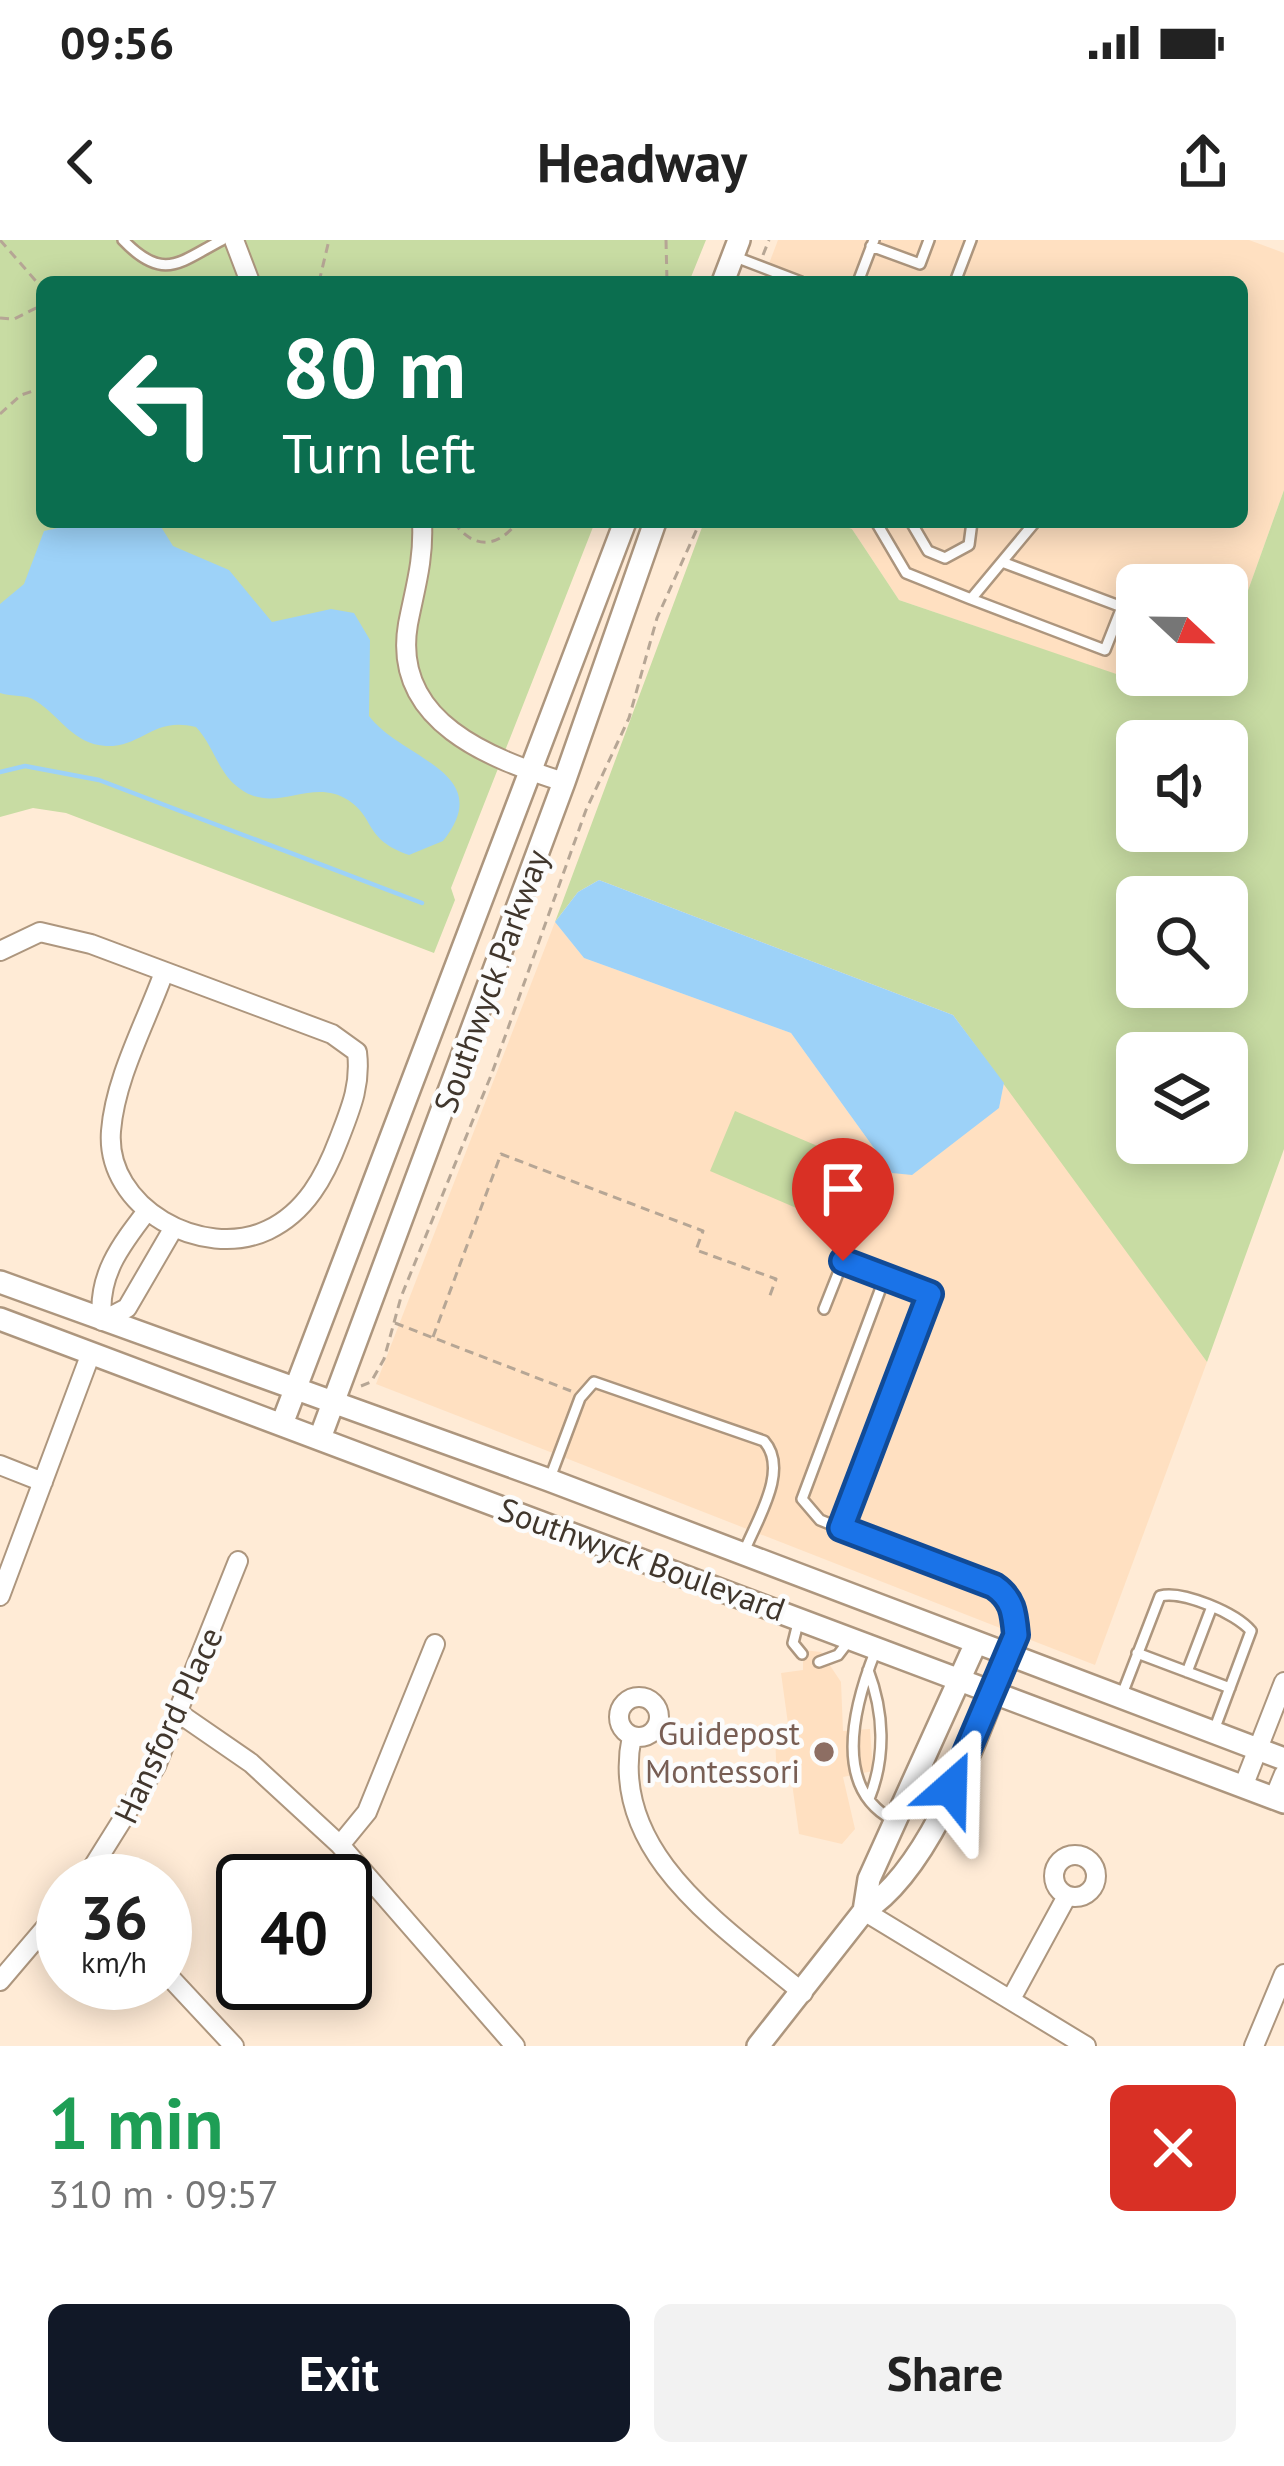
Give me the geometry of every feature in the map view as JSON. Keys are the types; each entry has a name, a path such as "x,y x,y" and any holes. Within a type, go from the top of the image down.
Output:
{"street":[{"path":"234,240 248,276"},
{"path":"422,528 422,572 406,651 423,698 455,738 564,782"},
{"name":"Southwyck Parkway","path":"282,1424 623,528"},
{"name":"Southwyck Parkway","path":"320,1438 564,782 653,528"},
{"path":"0,951 40,932 91,944 163,975 332,1034 357,1052 360,1082 327,1171 303,1206 266,1232 216,1240 173,1229 147,1211 123,1179 110,1135 117,1100 163,975"},
{"path":"412,1078 450,1093"},
{"path":"0,1596 102,1321 99,1293 113,1258 147,1211"},
{"path":"102,1321 128,1308 173,1229"},
{"path":"113,1258 147,1274"},
{"name":"Southwyck Boulevard","path":"0,1282 297,1386 1284,1760"},
{"name":"Southwyck Boulevard","path":"0,1319 1279,1800"},
{"path":"0,1465 44,1482"},
{"path":"534,1520 549,1480"},
{"path":"728,1592 742,1557"},
{"name":"Hansford Place","path":"103,1854 130,1814 180,1714 238,1562"},
{"path":"340,1845 367,1812 435,1644"},
{"path":"864,1911 869,1879 975,1645"},
{"path":"758,2046 864,1911 884,1899 911,1864 1008,1657"},
{"path":"1243,1787 1284,1682"},
{"path":"180,1714 250,1763 340,1845 515,2046"},
{"path":"632,1736 628,1792 648,1845 707,1912 803,1993"},
{"path":"1279,1800 1284,1774"},
{"path":"1011,1999 1066,1896"},
{"path":"864,1911 1086,2046"},
{"path":"0,1981 36,1939"},
{"path":"1254,2046 1284,1974"},
{"path":"192,2001 234,2046"}],"lane":[{"path":"123,240 134,252 168,266 186,263 223,240"},
{"path":"860,276 873,243 920,264 929,240"},
{"path":"957,276 970,240"},
{"path":"736,248 790,276"},
{"path":"880,528 906,573 1106,650 1123,607 1002,562"},
{"path":"915,528 928,551 945,558 969,545 971,528"},
{"path":"971,599 1030,528"},
{"path":"824,1310 843,1261 930,1294 841,1528"},
{"path":"884,1277 803,1488 812,1515 1007,1595 1016,1635 1008,1657"},
{"path":"549,1480 582,1395 594,1382 764,1441 773,1451 776,1470 742,1557"},
{"path":"1120,1698 1160,1596 1172,1593 1241,1620 1251,1631 1213,1733"},
{"path":"1187,1672 1211,1609"},
{"path":"800,1618 793,1643 802,1654"},
{"path":"820,1662 838,1655 850,1637"},
{"path":"877,1647 853,1723 858,1776 868,1799 898,1822"},
{"path":"1137,1653 1230,1688"},
{"path":"868,1670 876,1692 882,1757 868,1799"}],"path":[{"path":"0,240 36,280"},
{"path":"320,276 329,240"},
{"path":"666,240 668,276"},
{"path":"0,317 14,319 36,308"},
{"path":"0,414 21,395 36,390"},
{"path":"458,528 464,537 482,543 502,538 511,528"},
{"path":"334,1400 371,1382 492,1073 586,810 628,718 657,618 697,528"},
{"path":"433,1337 501,1154 703,1231 696,1250 776,1279 769,1298"},
{"path":"393,1322 582,1395"}],"shaded area":[{"path":"778,240 1249,240 1284,253 1284,490 1248,590 1248,564 1116,564 1116,675 899,600 849,528 1248,528 1248,276 764,276"},
{"path":"555,922 584,958 791,1033 892,1173 999,1108 1004,1083 1207,1362 1095,1665 376,1384"},
{"name":"Guidepost Montessori","path":"803,1650 821,1652 841,1682 843,1731 870,1729 873,1771 843,1777 855,1829 842,1844 799,1834 792,1783 777,1785 775,1733 789,1731 781,1673 803,1670"}],"green space":[{"path":"0,240 706,240 691,276 36,276 36,528 593,528 451,888 455,900 434,953 66,813 33,808 0,817"},
{"path":"1284,490 1284,1149 1207,1362 953,1015 599,880 578,892 555,922 702,528 849,528 899,600 1116,674 1116,696 1248,696 1248,590"},
{"path":"735,1111 827,1150 801,1210 710,1171"}],"water":[{"path":"162,528 173,546 229,570 272,622 331,609 354,613 370,640 369,716 439,769 459,798 457,818 443,841 409,855 384,842 357,807 334,794 253,796 226,775 196,727 169,725 130,742 106,746 85,741 32,699 0,693 0,604 24,584 44,531"},
{"path":"599,880 953,1015 1004,1083 999,1108 912,1175 892,1173 791,1033 584,958 555,922 578,892"}],"waterway":[{"path":"0,772 25,766 99,780 422,903"}],"place":[{"name":"Guidepost Montessori","path":"824,1752"}],"route":[{"path":"843,1261 930,1294 841,1528 994,1586 1007,1595 1014,1612 1016,1635 951,1788"}]}
